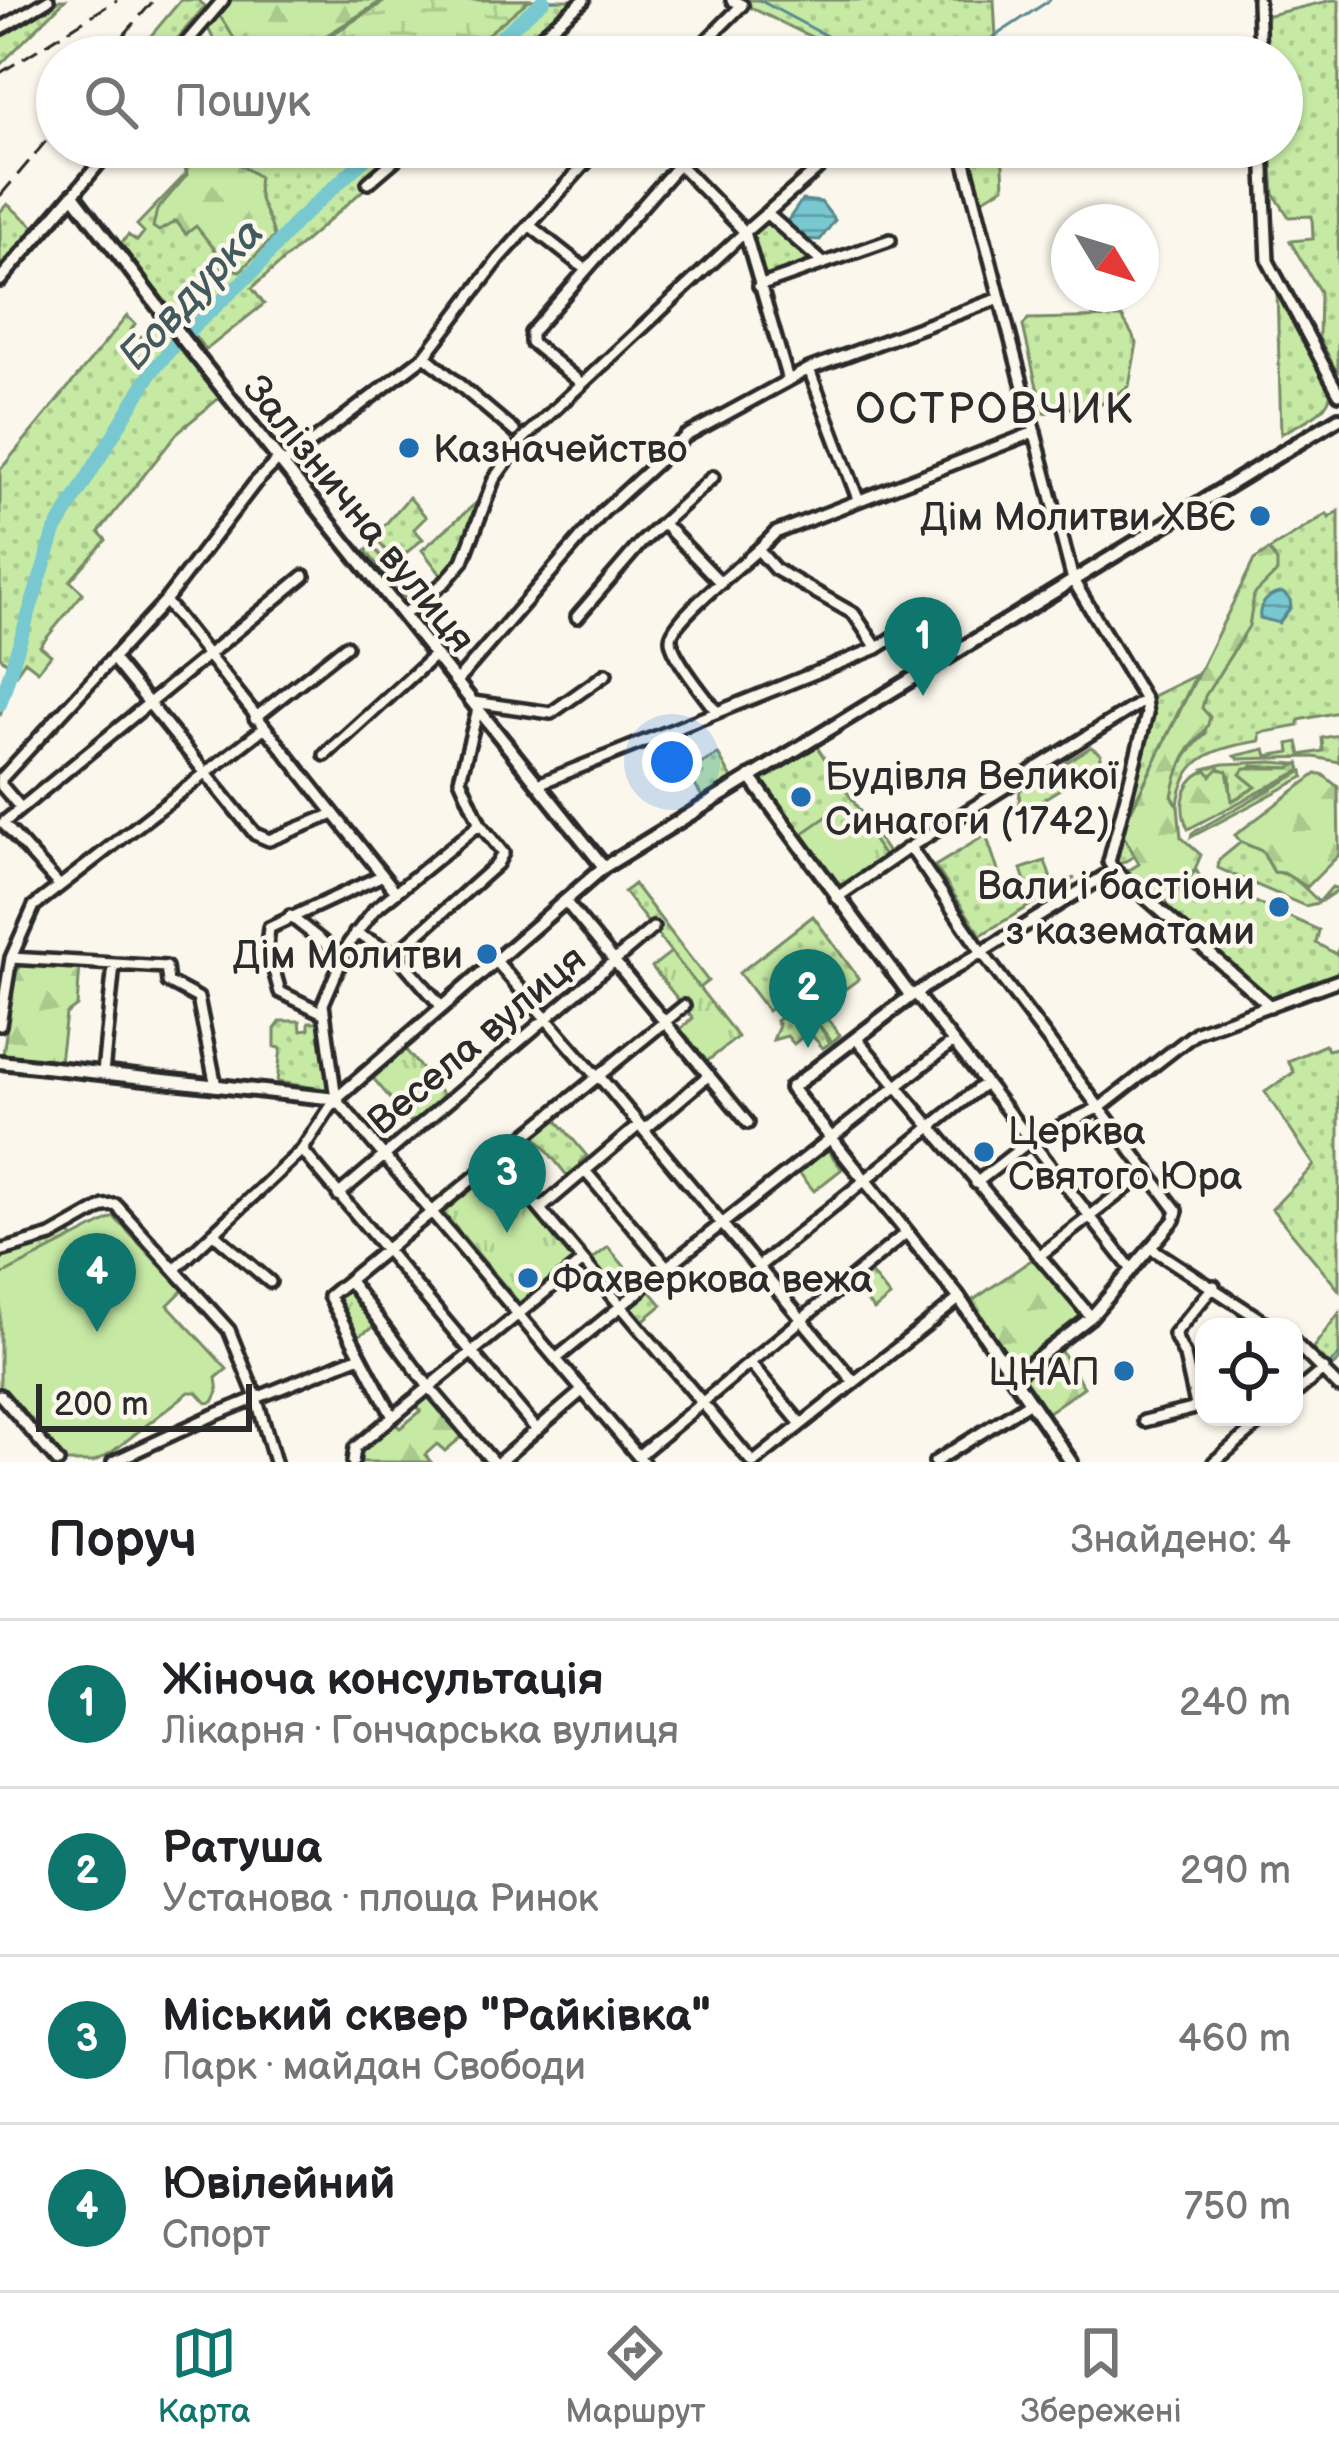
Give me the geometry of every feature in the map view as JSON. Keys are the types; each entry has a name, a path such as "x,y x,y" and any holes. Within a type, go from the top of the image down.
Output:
{"main road":[{"path":"0,280 73,194"},
{"name":"Залізнична вулиця","path":"73,194 182,338 604,867"},
{"path":"0,1062 336,1100 604,867 1339,418"},
{"path":"750,777 913,995 791,1088 960,1298 1071,1462"}],"street":[{"path":"0,29 48,0"},
{"path":"192,36 223,0"},
{"path":"541,36 584,0"},
{"path":"1258,0 1259,36"},
{"path":"708,36 737,3"},
{"path":"73,194 95,168"},
{"path":"368,183 386,168"},
{"path":"19,806 1,779 165,602 255,483 425,356 581,168"},
{"path":"581,383 530,342 536,326 675,168"},
{"path":"684,168 745,232 788,380"},
{"path":"403,615 445,582 463,560 505,459 581,383 818,168"},
{"path":"966,168 1073,580 1145,700 1143,736 1109,862 1270,1006"},
{"path":"1264,168 1268,261 1339,394"},
{"path":"766,213 823,263"},
{"path":"529,225 585,269"},
{"path":"759,286 890,240"},
{"path":"456,682 603,512 686,436 809,369 1000,298"},
{"path":"425,356 514,431"},
{"path":"809,369 857,499"},
{"path":"716,711 670,642 676,626 721,583 782,530 1035,432"},
{"path":"577,617 663,523 713,477"},
{"path":"663,523 721,583"},
{"path":"760,552 775,569 854,614 877,648"},
{"path":"58,884 4,823 304,576"},
{"path":"165,602 396,892"},
{"path":"538,784 877,648 916,623"},
{"path":"255,718 346,646"},
{"path":"325,755 435,655"},
{"path":"113,658 262,838 292,833 331,815"},
{"path":"395,954 497,864 503,853 480,824 460,779 475,705 551,713 606,674"},
{"path":"836,898 1145,700"},
{"path":"0,1025 11,958 34,906 264,728"},
{"path":"480,824 396,892 355,933 342,957 322,1004 336,1100 640,1459 907,1232"},
{"path":"910,847 1178,1214 1090,1317 1013,1377"},
{"path":"1114,870 913,995 1132,1270"},
{"path":"323,1012 287,998 278,988 267,934 274,923 381,876"},
{"path":"565,901 748,1124"},
{"path":"290,916 342,957"},
{"name":"Весела вулиця","path":"338,1195 653,928"},
{"path":"355,933 395,954 442,1007"},
{"path":"11,958 166,967 168,982 198,998 216,1086"},
{"path":"496,961 642,1127 854,1382"},
{"path":"103,1073 114,964"},
{"path":"976,1184 1030,1141 1098,1108 1197,1032 1339,980"},
{"path":"392,1417 329,1297 684,1006"},
{"path":"856,1038 1090,1317"},
{"path":"585,1171 667,1268 953,1042"},
{"path":"540,1209 709,1075"},
{"path":"758,1267 985,1083"},
{"path":"175,1269 302,1150 336,1100"},
{"path":"302,1150 537,1430"},
{"path":"496,1157 753,1462 960,1298"},
{"path":"1039,1256 1148,1172"},
{"path":"0,1251 51,1236 112,1203 229,1330 275,1462"},
{"path":"213,1233 270,1282"},
{"path":"1151,1248 1259,1318"},
{"path":"352,1462 352,1450 583,1261"},
{"path":"349,1281 429,1387 496,1462 584,1390"},
{"path":"1144,1421 1196,1405 1185,1356 1174,1334 1214,1286"},
{"path":"556,1358 642,1289"},
{"path":"1303,1350 1339,1387"},
{"path":"113,1462 360,1356"},
{"path":"750,1363 801,1424"},
{"path":"1303,1388 1339,1365"},
{"path":"0,1395 58,1462"},
{"path":"942,1460 1030,1402"},
{"path":"1214,1462 1256,1426"}],"green space":[{"path":"65,0 0,65 0,37"},
{"path":"181,0 198,0 205,6 180,36 151,36"},
{"path":"226,0 580,0 537,36 212,36 206,24"},
{"path":"229,0 383,0 326,36 233,36 218,13"},
{"path":"387,0 529,0 485,36 330,36"},
{"path":"735,0 994,0 996,36 810,36"},
{"path":"1339,0 1338,374 1319,338 1320,292 1290,241 1313,239 1312,216 1289,217 1274,194 1272,168 1303,168 1303,36 1266,36 1265,16"},
{"path":"185,168 385,168 252,288 264,304 206,350 194,336 189,339 119,246 128,235 137,241 144,232 137,225 186,174"},
{"path":"186,168 245,168 259,177 259,194 274,237 240,271 222,267 220,256 196,226 186,234 176,221 159,231 153,227 157,210 187,175"},
{"path":"969,168 1003,168 1004,187 979,206"},
{"path":"7,204 36,228 0,270 0,212"},
{"path":"766,216 819,263 760,283 747,232"},
{"path":"1277,290 1331,390 1320,411 1281,434"},
{"path":"127,316 135,324 131,330 138,339 164,320 223,395 179,431 99,532 106,540 70,581 83,593 40,646 51,655 38,671 25,661 13,678 0,716 0,696 10,665 0,657 0,470"},
{"path":"1122,317 1137,343 1129,386 1092,410 1082,406 1043,413 1023,326 1028,319"},
{"path":"409,497 426,517 414,529 423,539 395,562 377,534"},
{"path":"476,503 457,558 442,576 422,550"},
{"path":"1339,511 1339,712 1260,733 1260,741 1205,757 1187,775 1178,806 1172,796 1179,769 1206,734 1205,696 1243,636 1254,595 1275,557 1269,550"},
{"path":"372,545 414,598 408,603 366,551"},
{"path":"1269,550 1277,572 1254,595 1249,626 1205,696 1202,708 1209,723 1178,772 1172,796 1178,806 1181,837 1201,855 1195,869 1161,908 1121,875 1139,864 1121,831 1254,560"},
{"path":"1196,675 1121,831 1135,856 1116,866 1118,830 1145,741 1149,698"},
{"path":"1339,735 1339,762 1235,756 1265,749 1267,756 1290,752 1289,744 1298,742 1301,755 1323,751 1322,738"},
{"path":"817,747 890,856 886,859 799,836 760,781"},
{"path":"1091,747 1101,754 1097,766 1031,807 1019,804 1020,790"},
{"path":"718,754 734,782 704,800 687,772"},
{"path":"1299,763 1301,770 1188,829 1184,795 1199,774 1227,771 1232,801 1256,787 1240,774 1245,768 1290,768"},
{"path":"1223,764 1297,764 1290,768 1252,766 1242,776 1256,787 1231,801 1230,776 1220,768 1213,776 1204,769"},
{"path":"1303,771 1304,777 1191,837 1192,833"},
{"path":"1316,774 1338,787 1339,855 1307,887 1274,872 1262,851 1235,835"},
{"path":"846,803 886,859 839,892 799,836"},
{"path":"986,835 1007,897 1028,890 1021,869 1045,861 1053,885 1075,878 981,935 935,866"},
{"path":"1241,842 1262,851 1274,872 1294,879 1319,902 1332,887 1339,889 1318,903 1305,906 1218,868 1219,860"},
{"path":"1196,870 1209,891 1217,885 1319,930 1316,943 1336,954 1339,947 1339,978 1271,1002 1161,909"},
{"path":"634,884 708,981 699,988 624,892"},
{"path":"813,916 859,979 837,995 808,958 772,985 767,982 781,1001 768,1011 739,973"},
{"path":"671,952 738,1037 705,1063 678,1031 693,1018 652,967"},
{"path":"23,964 80,965 77,1006 66,1014 60,1061 3,1054 15,973"},
{"path":"820,1009 840,1035 832,1042 819,1025 830,1043 823,1048 801,1023"},
{"path":"788,1011 806,1034 794,1044 787,1036 773,1040 776,1021"},
{"path":"281,1021 300,1021 301,1030 309,1029 309,1022 323,1022 331,1090 277,1082 281,1048 275,1047 275,1029"},
{"path":"1325,1045 1328,1050 1339,1047 1339,1290 1272,1209 1314,1165 1265,1092 1294,1072 1288,1061"},
{"path":"405,1049 445,1097 413,1125 372,1077"},
{"path":"555,1118 587,1156 580,1162 584,1167 570,1179 534,1135"},
{"path":"826,1148 842,1169 814,1191 797,1170"},
{"path":"496,1164 575,1260 521,1305 441,1210"},
{"path":"114,1217 183,1290 168,1305 227,1369 216,1378 218,1392 213,1402 189,1392 112,1452 93,1462 62,1462 0,1390 0,1276"},
{"path":"66,1231 74,1238 0,1276 0,1253"},
{"path":"608,1247 625,1267 606,1283 589,1262"},
{"path":"1037,1256 1087,1316 1055,1342 1084,1387 1044,1415 969,1303"},
{"path":"869,1271 890,1297 874,1310 852,1284"},
{"path":"349,1281 380,1323 351,1340 329,1297"},
{"path":"647,1287 662,1305 639,1324 623,1307"},
{"path":"1339,1313 1339,1361 1332,1367 1312,1349"},
{"path":"427,1394 464,1435 445,1451 437,1444 425,1455 431,1462 361,1462 361,1448 393,1422 400,1428 421,1411 415,1404"}],"water":[{"path":"802,200 821,202 835,220 820,240 802,239 786,223"},
{"path":"1283,593 1291,607 1279,623 1260,618 1266,600"}],"waterway":[{"name":"Бовдурка","path":"502,36 544,0"},
{"path":"551,0 558,0"},
{"path":"759,0 827,36"},
{"path":"995,36 1050,0"},
{"name":"Бовдурка","path":"0,704 55,531 151,373 174,345 256,269 297,221 355,168"},
{"path":"1330,1364 1339,1355"}],"railway":[{"path":"59,36 117,0"},
{"path":"123,36 154,0"},
{"path":"0,73 36,51"},
{"path":"0,196 36,153"}],"place":[{"name":"Казначейство","path":"409,448"},
{"name":"Дім Молитви ХВЄ","path":"1260,516"},
{"name":"Жіноча консультація","path":"923,696"},
{"name":"Будівля Великої Синагоги (1742)","path":"801,797"},
{"name":"Вали і бастіони з казематами","path":"1279,907"},
{"name":"Дім Молитви","path":"487,954"},
{"name":"Ратуша","path":"808,1048"},
{"name":"Церква Святого Юра","path":"984,1152"},
{"name":"Міський сквер \"Райківка\"","path":"507,1233"},
{"name":"Фахверкова вежа","path":"528,1278"},
{"name":"Ювілейний","path":"97,1332"},
{"name":"ЦНАП","path":"1124,1371"}],"district":[{"name":"ОСТРОВЧИК","path":"995,408"}]}
